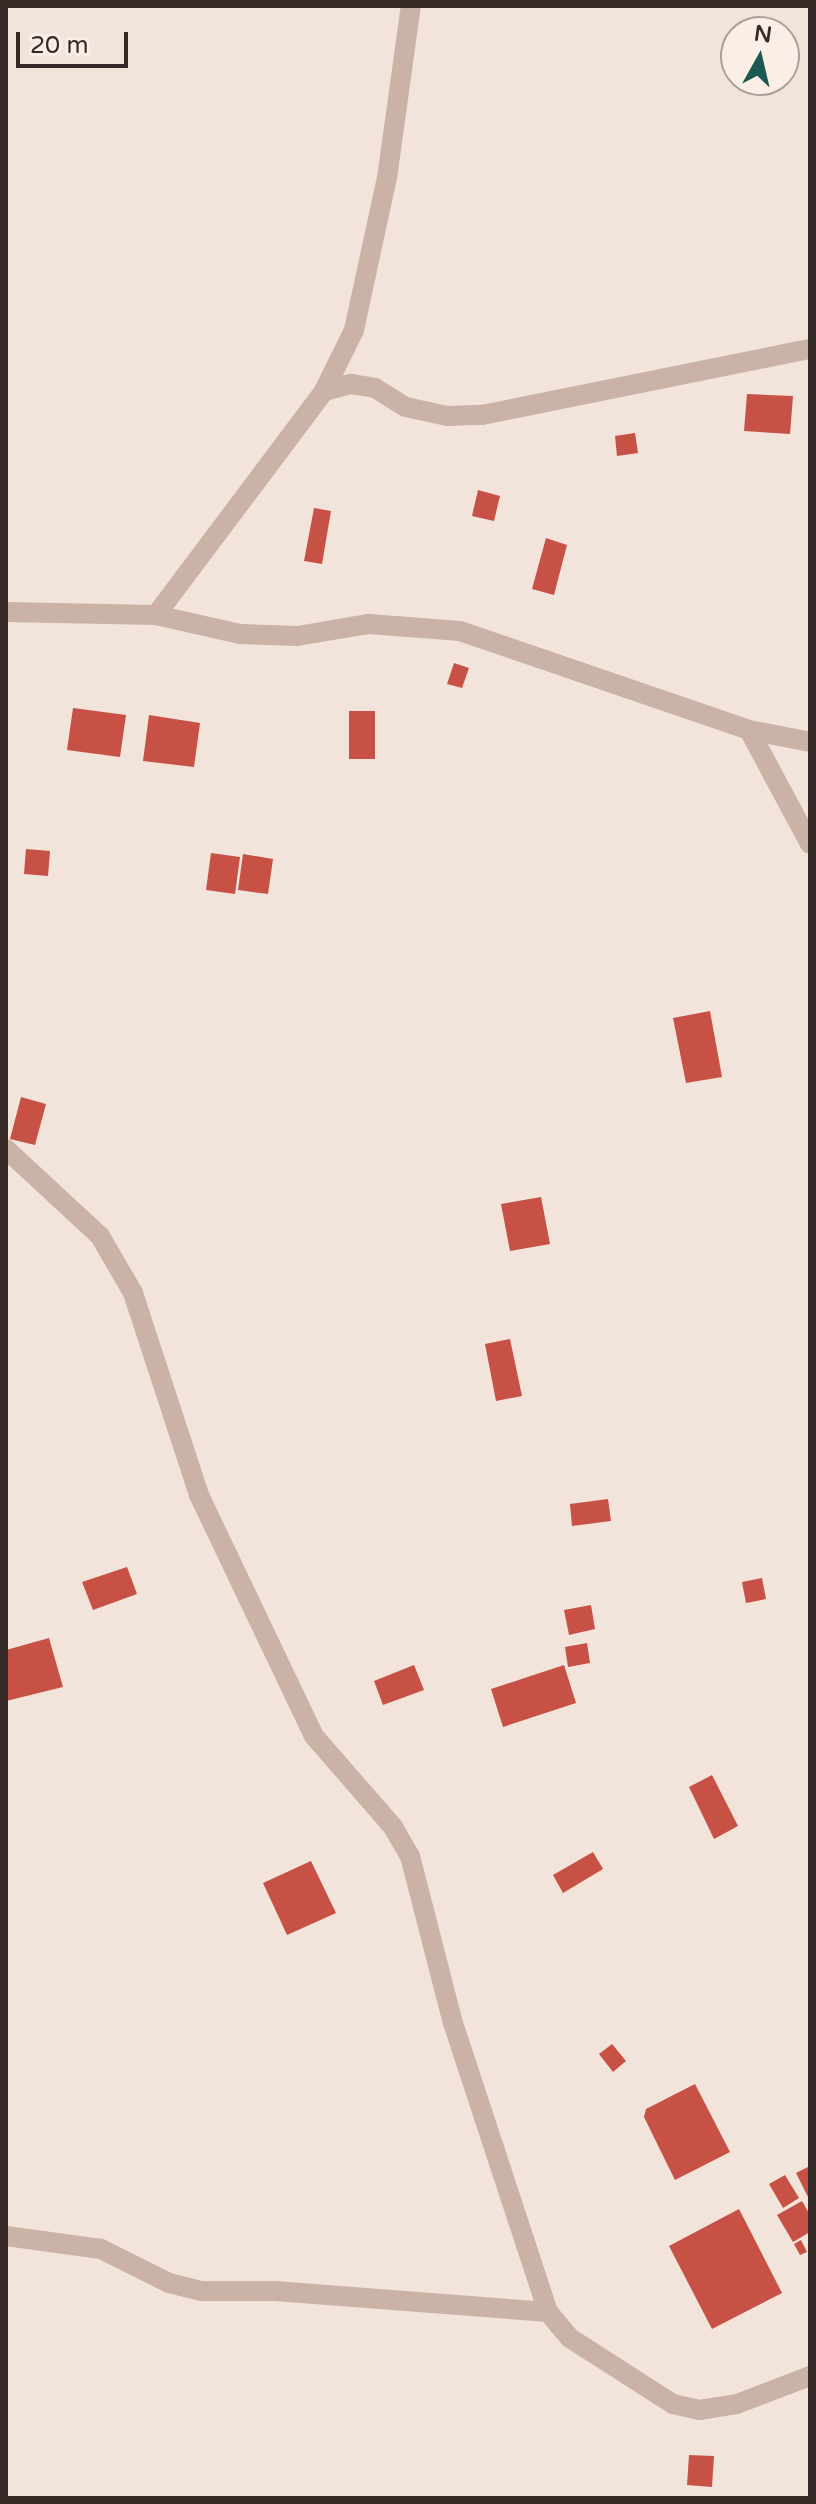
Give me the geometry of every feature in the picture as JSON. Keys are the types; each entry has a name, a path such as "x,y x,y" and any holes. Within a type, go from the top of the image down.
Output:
{"street":[{"path":"156,615 324,391 354,330 371,257 411,6"},
{"path":"324,391 351,384 375,388 406,407 447,416 482,415 810,349"},
{"path":"6,612 156,615 240,634 297,636 369,624 460,631 749,730 810,742"},
{"path":"749,730 810,844"},
{"path":"6,1149 100,1236 133,1293 199,1495 314,1736 393,1827 410,1856 453,2023 548,2312 582,2347 673,2404 699,2410 737,2404 810,2376"},
{"path":"6,2236 101,2249 169,2283 201,2291 275,2291 548,2312"}],"building":[{"path":"747,394 793,396 790,434 744,431"},
{"path":"635,433 638,453 617,456 615,436"},
{"path":"478,490 500,496 494,521 472,516"},
{"path":"314,508 331,511 322,564 304,561"},
{"path":"546,538 567,545 554,595 532,589"},
{"path":"454,663 469,668 462,688 447,684"},
{"path":"73,708 126,715 120,757 67,750"},
{"path":"349,711 375,711 375,759 349,759"},
{"path":"149,715 200,723 194,767 143,761"},
{"path":"26,849 50,851 48,876 24,874"},
{"path":"211,853 240,857 235,894 206,890"},
{"path":"243,854 273,859 268,894 238,890"},
{"path":"710,1011 722,1077 686,1083 673,1018"},
{"path":"21,1097 46,1104 35,1145 10,1139"},
{"path":"541,1197 550,1244 510,1251 501,1204"},
{"path":"510,1339 522,1396 496,1401 485,1344"},
{"path":"608,1499 611,1521 572,1526 570,1504"},
{"path":"127,1567 137,1594 93,1610 82,1582"},
{"path":"762,1578 766,1599 746,1603 742,1582"},
{"path":"591,1605 595,1629 569,1635 564,1610"},
{"path":"49,1638 63,1687 6,1701 6,1650"},
{"path":"587,1643 590,1663 568,1667 565,1647"},
{"path":"414,1665 424,1690 383,1705 374,1681"},
{"path":"564,1665 576,1703 503,1727 491,1689"},
{"path":"712,1775 738,1826 714,1839 689,1787"},
{"path":"593,1852 603,1869 563,1893 553,1875"},
{"path":"311,1861 336,1913 287,1935 263,1883"},
{"path":"612,2044 626,2061 613,2072 599,2054"},
{"path":"695,2084 730,2152 675,2180 644,2117 646,2109"},
{"path":"810,2166 810,2201 796,2173"},
{"path":"785,2175 799,2198 783,2208 769,2184"},
{"path":"802,2201 810,2215 810,2232 793,2242 777,2215"},
{"path":"739,2209 782,2293 712,2329 669,2246"},
{"path":"801,2240 807,2252 800,2255 794,2244"},
{"path":"689,2455 714,2456 712,2487 687,2485"}]}
